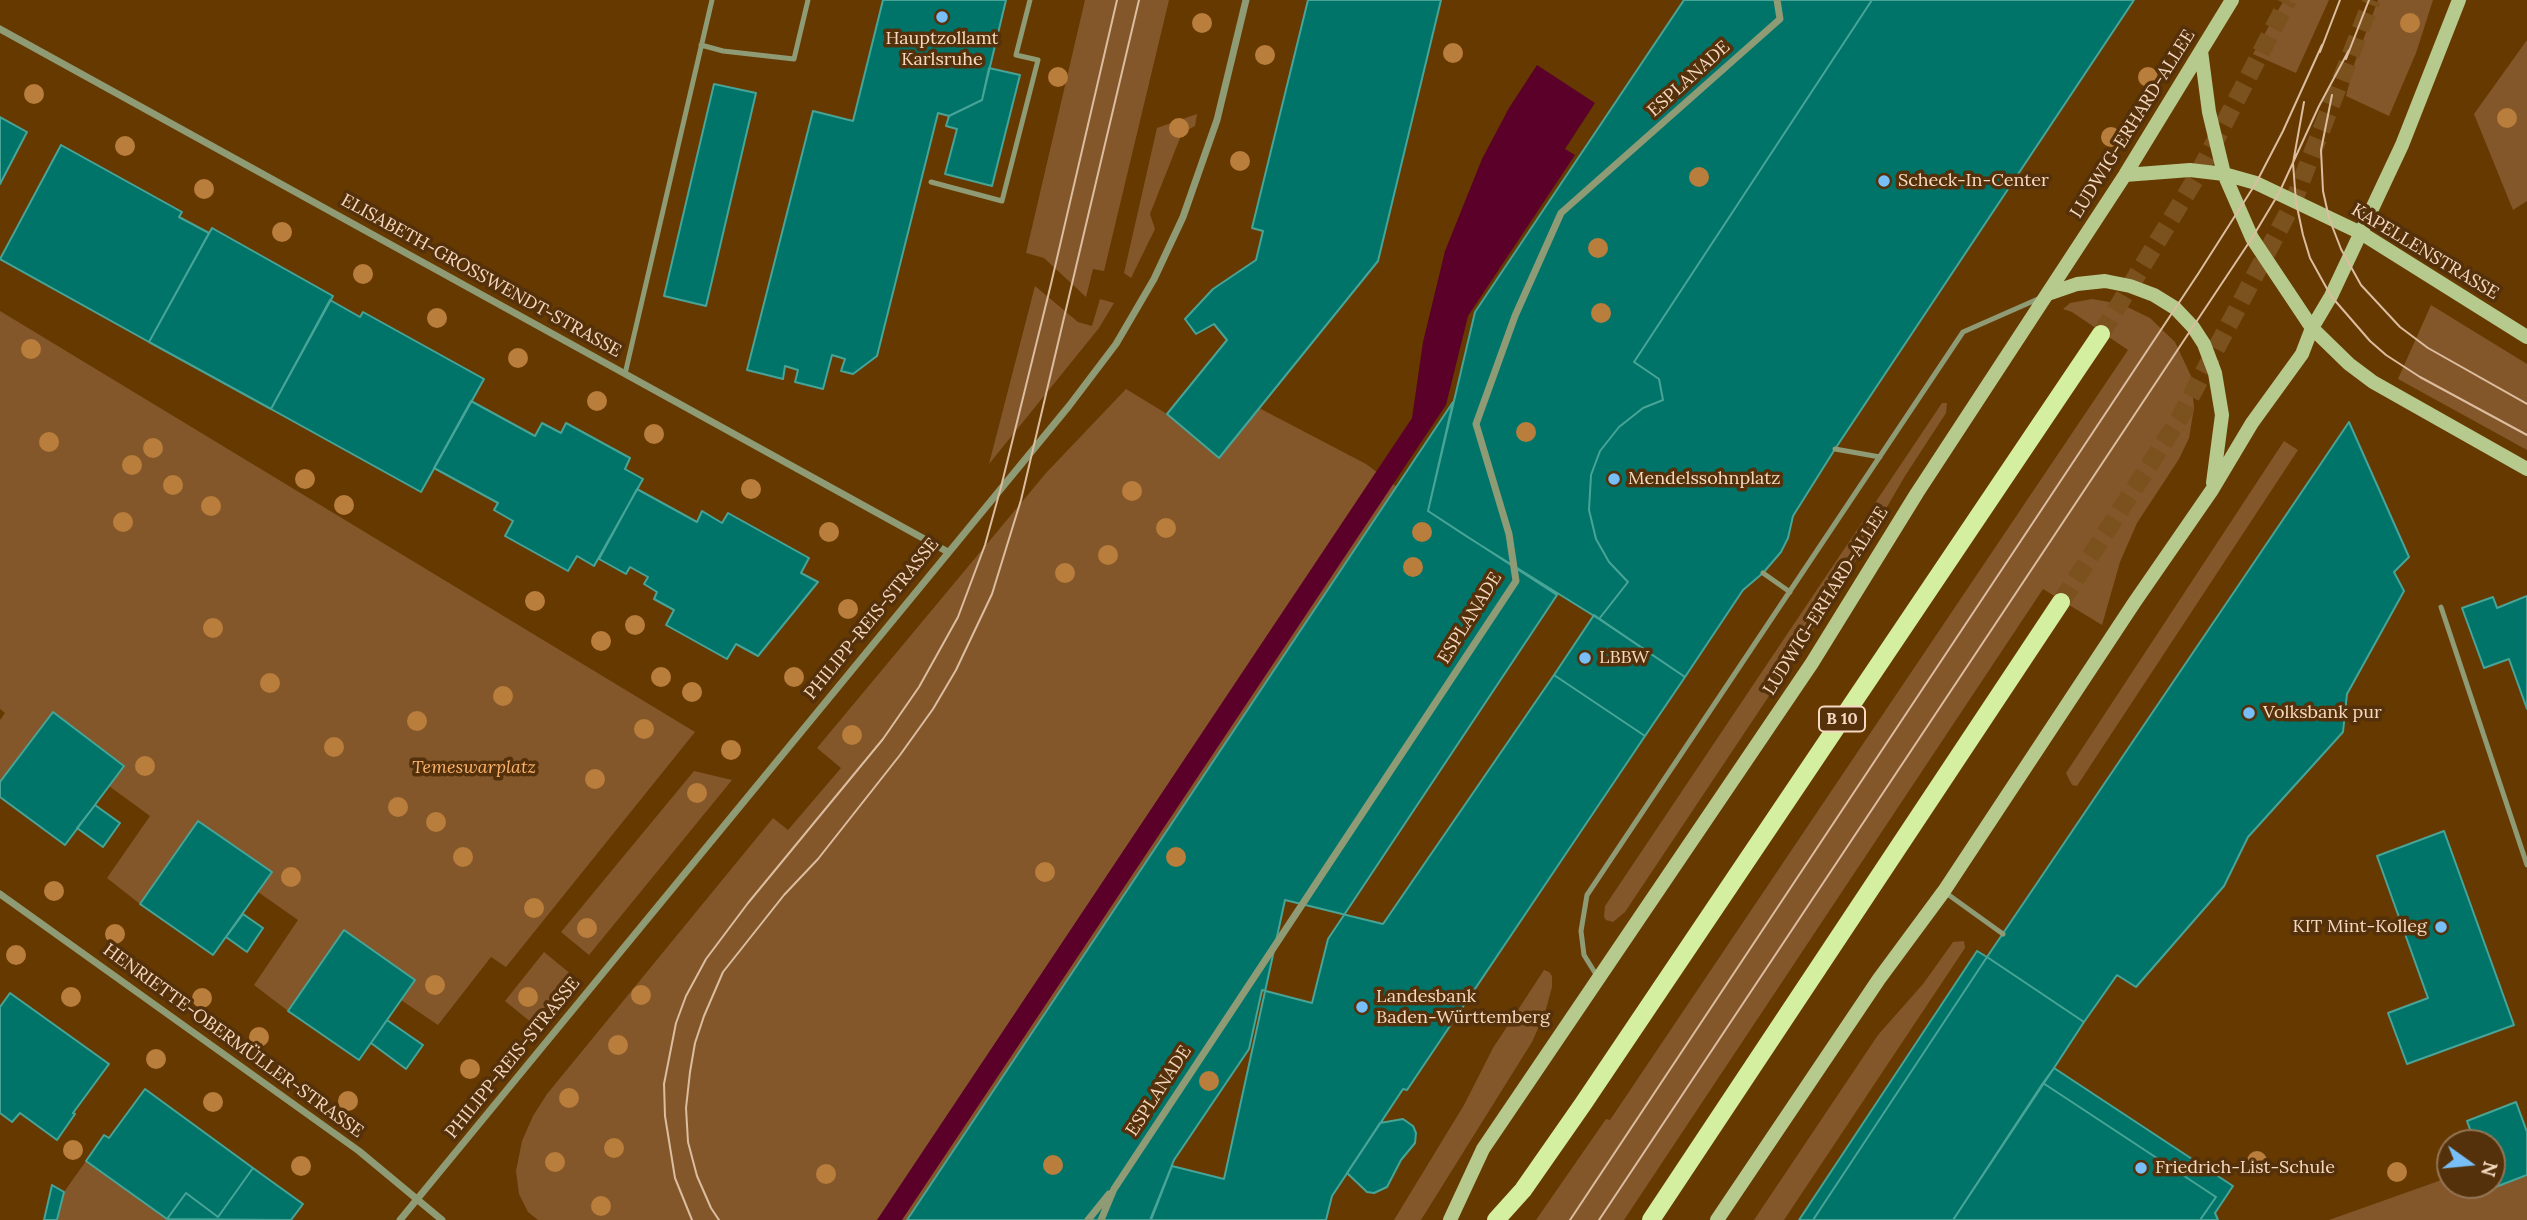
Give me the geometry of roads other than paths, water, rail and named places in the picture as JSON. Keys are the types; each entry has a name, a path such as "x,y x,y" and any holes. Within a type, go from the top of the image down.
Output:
{"main road":[{"name":"LUDWIG-ERHARD-ALLEE","path":"1450,1220 1483,1149 1812,663 1917,493 2125,175 2232,0"},
{"path":"1717,1220 1836,1041 1944,891 2212,490 2252,423 2302,355 2312,328 2331,296 2402,145 2459,0"},
{"path":"2201,51 2209,112 2224,174 2252,238 2312,328 2349,364 2373,382 2527,469"},
{"name":"KAPELLENSTRASSE","path":"2125,175 2190,170 2224,174 2256,183 2361,233 2527,337"},
{"path":"2048,295 2077,284 2105,281 2130,286 2154,295 2175,308 2193,327 2204,344 2215,373 2222,415 2212,490"},
{"name":"B 10","path":"1496,1220 1523,1190 1591,1092 2101,334"},
{"path":"1651,1220 2061,602"}],"street":[{"name":"PHILIPP-REIS-STRASSE","path":"400,1220 1079,394 1116,344 1149,290 1174,240 1217,121 1247,0"},
{"name":"ESPLANADE","path":"1088,1220 1114,1189 1516,581 1508,534 1476,424 1515,316 1561,213 1780,19 1777,0"},
{"name":"ELISABETH-GROSSWENDT-STRASSE","path":"0,29 948,552"},
{"name":"HENRIETTE-OBERMÜLLER-STRASSE","path":"0,894 359,1151 442,1220"},
{"name":"ESPLANADE","path":"1101,1220 1114,1189"}],"lane":[{"path":"625,374 712,0"},
{"path":"701,45 723,51 794,59 808,0"},
{"path":"932,182 1002,201 1038,60 1016,55 1030,0"},
{"path":"1599,980 1584,955 1581,931 1587,895 1964,332 2048,295"},
{"path":"1835,449 1880,457"},
{"path":"1763,573 1790,592"},
{"path":"2441,607 2527,865"},
{"path":"1944,891 2003,934"}],"tunnel":[{"path":"2101,334 2196,178 2288,0"},
{"path":"2061,602 2179,419 2292,205 2372,0"}],"tram line":[{"path":"692,1220 675,1178 665,1116 664,1084 676,1023 686,996 706,959 748,903 883,739 919,687 958,617 985,545 1001,487 1117,0"},
{"path":"719,1220 697,1176 688,1142 686,1108 690,1072 695,1043 704,1016 723,972 784,895 818,859 933,709 956,670 992,594 1021,500 1139,0"},
{"path":"2320,52 2340,0"},
{"path":"2346,59 2369,0"},
{"path":"1570,1220 2198,274 2256,183 2322,45"},
{"path":"1599,1220 2252,238 2279,193 2319,106 2349,50"},
{"path":"2332,95 2321,150 2323,191 2329,218 2341,249 2361,285 2400,327 2428,348 2527,404"},
{"path":"2304,102 2293,163 2296,202 2310,258 2331,296 2370,341 2386,355 2420,377 2527,435"}],"place":[{"name":"Hauptzollamt Karlsruhe","path":"942,17"},
{"name":"Scheck-In-Center","path":"1884,181"},
{"name":"Mendelssohnplatz","path":"1614,479"},
{"name":"LBBW","path":"1585,658"},
{"name":"Volksbank pur","path":"2249,713"},
{"name":"KIT Mint-Kolleg","path":"2441,927"},
{"name":"Landesbank Baden-Württemberg","path":"1362,1007"},
{"name":"Friedrich-List-Schule","path":"2141,1168"}],"park label":[{"name":"Temeswarplatz","path":"474,768"}]}
